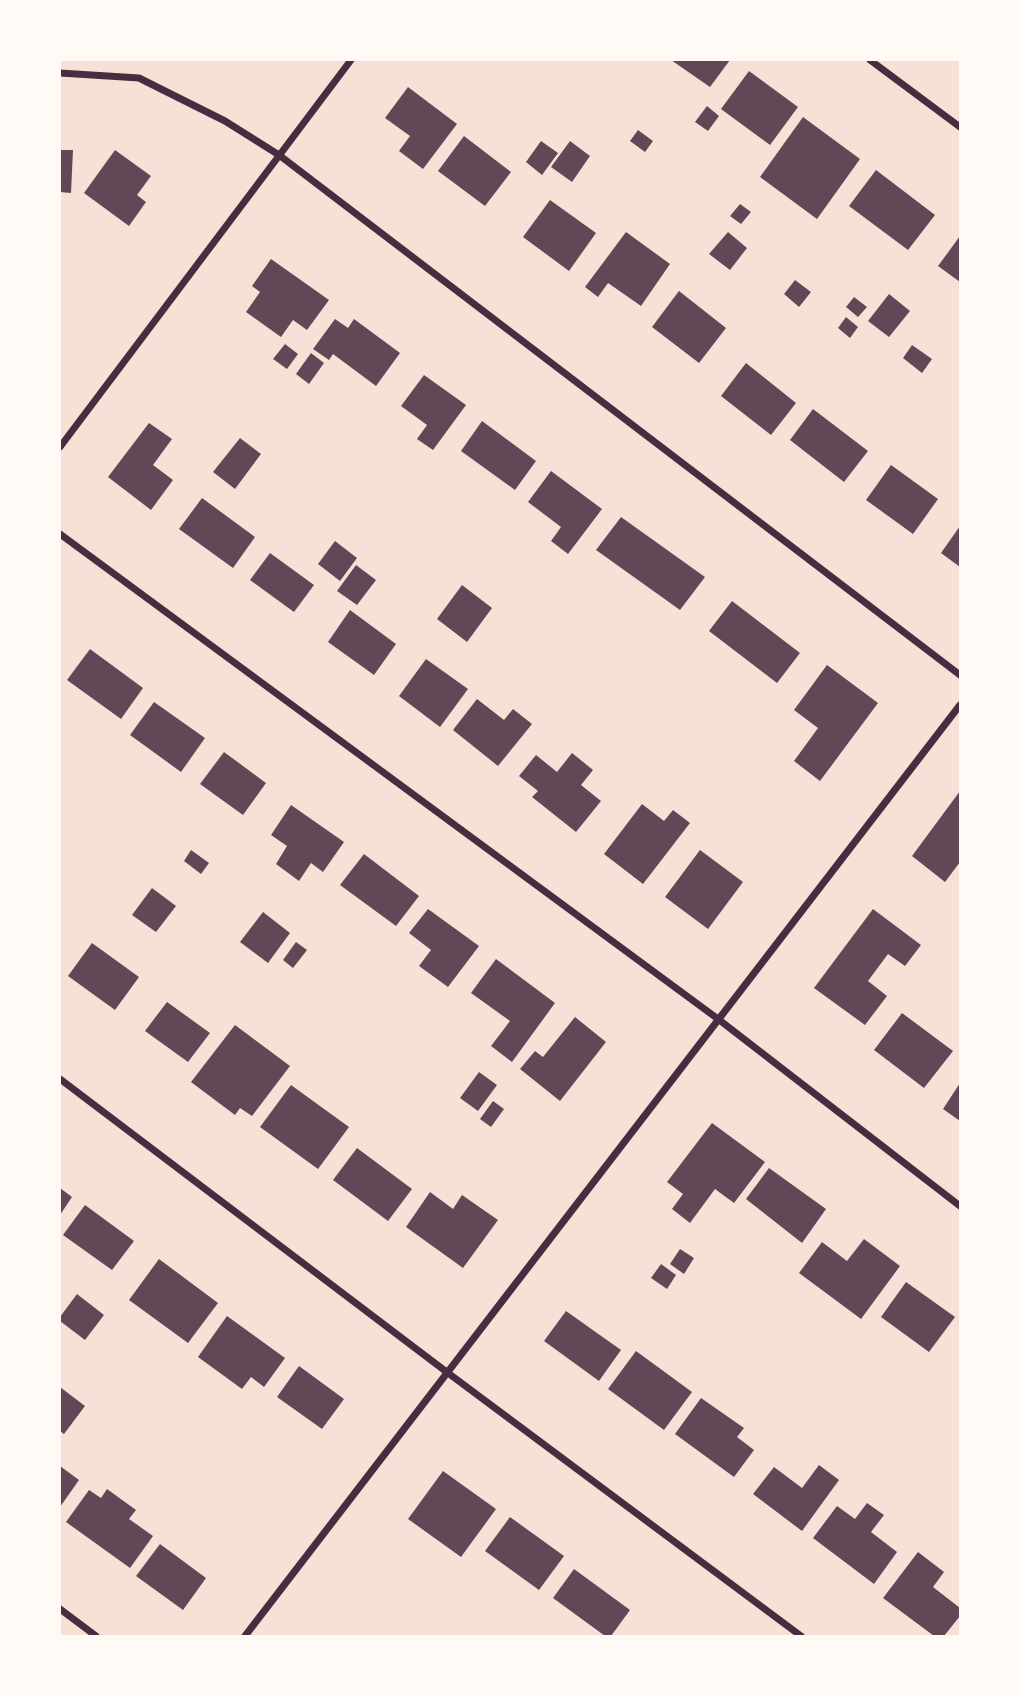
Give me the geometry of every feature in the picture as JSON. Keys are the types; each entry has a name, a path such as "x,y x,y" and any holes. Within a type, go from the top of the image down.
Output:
{"street":[{"path":"60,447 351,60"},
{"path":"870,60 961,127"},
{"path":"60,73 139,78 225,121 279,155 961,675"},
{"path":"60,534 718,1019 961,1206"},
{"path":"245,1636 961,705"},
{"path":"60,1079 801,1636"},
{"path":"60,1609 96,1636"}],"building":[{"path":"671,60 730,60 710,87"},
{"path":"749,71 798,107 770,145 721,109"},
{"path":"408,87 457,124 423,169 399,151 410,136 385,118"},
{"path":"707,106 719,116 708,131 695,122"},
{"path":"803,117 860,159 817,219 760,177"},
{"path":"638,130 653,141 645,152 630,141"},
{"path":"464,136 511,172 485,206 438,171"},
{"path":"541,141 558,153 542,175 526,162"},
{"path":"570,141 590,156 572,182 551,167"},
{"path":"60,150 73,150 71,193 60,192"},
{"path":"115,150 151,176 137,195 146,202 129,226 84,193"},
{"path":"876,170 935,215 908,250 849,206"},
{"path":"550,200 596,233 569,271 523,237"},
{"path":"740,204 751,212 741,224 730,216"},
{"path":"626,232 670,264 641,306 608,283 598,297 585,287"},
{"path":"728,232 747,248 730,270 709,254"},
{"path":"960,236 960,282 938,266"},
{"path":"271,259 329,300 307,330 293,320 281,337 246,312 260,292 252,286"},
{"path":"795,280 811,292 799,307 784,294"},
{"path":"679,291 726,328 699,363 652,327"},
{"path":"889,294 910,311 889,337 868,321"},
{"path":"854,297 867,307 858,317 846,307"},
{"path":"846,317 858,327 850,338 838,328"},
{"path":"335,319 348,328 354,319 400,353 376,386 333,354 329,360 313,349"},
{"path":"285,344 298,354 287,369 273,359"},
{"path":"912,345 932,359 922,373 903,358"},
{"path":"311,353 324,363 309,384 296,374"},
{"path":"746,363 796,403 771,435 721,396"},
{"path":"424,375 466,405 433,450 417,439 427,425 401,406"},
{"path":"813,409 868,451 844,482 790,440"},
{"path":"482,421 536,461 515,490 461,451"},
{"path":"149,423 172,439 153,465 173,480 151,510 108,477"},
{"path":"240,438 261,454 235,489 213,472"},
{"path":"891,465 938,499 913,534 866,500"},
{"path":"551,471 602,509 568,554 551,541 561,527 528,502"},
{"path":"202,498 255,537 233,568 179,529"},
{"path":"621,517 705,577 680,610 596,550"},
{"path":"960,526 960,567 941,553"},
{"path":"335,541 357,558 340,581 318,564"},
{"path":"270,553 314,585 294,612 250,580"},
{"path":"356,565 376,580 357,605 337,591"},
{"path":"462,585 492,608 467,642 437,619"},
{"path":"732,601 800,653 777,683 709,631"},
{"path":"350,610 396,644 374,675 328,642"},
{"path":"90,649 143,688 121,719 67,680"},
{"path":"426,659 468,689 440,727 399,696"},
{"path":"827,665 878,703 820,781 794,761 818,728 794,710"},
{"path":"477,699 504,720 513,709 532,724 498,766 453,730"},
{"path":"154,702 205,738 181,772 130,735"},
{"path":"224,752 266,783 243,815 200,784"},
{"path":"572,753 593,770 581,785 601,801 576,832 532,797 538,791 519,776 536,755 557,772"},
{"path":"960,791 960,862 945,882 912,856"},
{"path":"642,804 664,821 673,810 690,823 643,884 604,854"},
{"path":"291,805 344,842 323,872 311,863 299,881 276,864 287,846 271,835"},
{"path":"191,850 209,863 201,874 184,861"},
{"path":"700,850 743,882 708,929 665,897"},
{"path":"364,854 419,896 396,926 340,885"},
{"path":"152,888 176,906 156,932 132,915"},
{"path":"428,909 479,946 448,987 419,966 431,950 409,933"},
{"path":"873,909 921,945 905,966 888,954 868,981 887,996 865,1025 814,988"},
{"path":"263,912 290,933 268,963 240,942"},
{"path":"296,942 307,950 293,968 283,960"},
{"path":"92,943 139,977 115,1010 68,976"},
{"path":"496,959 555,1003 512,1062 491,1046 510,1021 471,993"},
{"path":"167,1002 210,1033 188,1062 145,1031"},
{"path":"902,1013 953,1051 924,1088 874,1050"},
{"path":"575,1017 606,1042 560,1101 520,1069 535,1051 543,1057"},
{"path":"235,1025 290,1066 252,1116 240,1108 235,1115 191,1082"},
{"path":"479,1072 497,1085 478,1111 460,1098"},
{"path":"960,1083 960,1121 943,1109"},
{"path":"291,1085 349,1127 318,1169 260,1127"},
{"path":"493,1101 504,1109 491,1127 480,1119"},
{"path":"712,1123 765,1162 734,1203 715,1189 690,1223 672,1209 683,1194 667,1182"},
{"path":"357,1148 412,1189 388,1221 333,1180"},
{"path":"769,1168 826,1209 802,1243 746,1199"},
{"path":"60,1188 72,1197 60,1215"},
{"path":"430,1192 453,1209 462,1195 498,1220 463,1268 406,1227"},
{"path":"85,1205 134,1241 112,1270 63,1235"},
{"path":"864,1239 900,1266 861,1319 799,1273 822,1242 847,1261"},
{"path":"680,1249 694,1258 684,1274 670,1264"},
{"path":"159,1259 218,1303 188,1343 129,1300"},
{"path":"661,1264 676,1275 667,1289 651,1278"},
{"path":"906,1282 955,1317 929,1352 881,1317"},
{"path":"77,1294 104,1315 85,1340 60,1321 60,1317"},
{"path":"566,1311 621,1350 599,1381 544,1341"},
{"path":"227,1316 285,1358 264,1387 251,1377 242,1389 198,1357"},
{"path":"636,1351 692,1392 664,1430 608,1389"},
{"path":"299,1366 344,1399 322,1429 277,1397"},
{"path":"60,1387 85,1406 64,1434 60,1431"},
{"path":"701,1398 744,1428 737,1437 754,1450 734,1477 675,1434"},
{"path":"819,1465 839,1480 802,1531 753,1494 774,1467 802,1488"},
{"path":"60,1466 79,1480 60,1507"},
{"path":"443,1471 496,1509 461,1557 408,1519"},
{"path":"107,1489 136,1510 129,1519 153,1536 130,1568 66,1522 89,1490 101,1498"},
{"path":"867,1503 884,1515 871,1532 897,1552 874,1584 813,1538 837,1506 855,1519"},
{"path":"510,1517 564,1556 539,1590 485,1551"},
{"path":"160,1544 206,1578 183,1610 136,1576"},
{"path":"918,1552 944,1572 933,1587 960,1608 960,1616 944,1636 934,1636 883,1598"},
{"path":"574,1569 630,1610 611,1636 605,1636 553,1598"}]}
